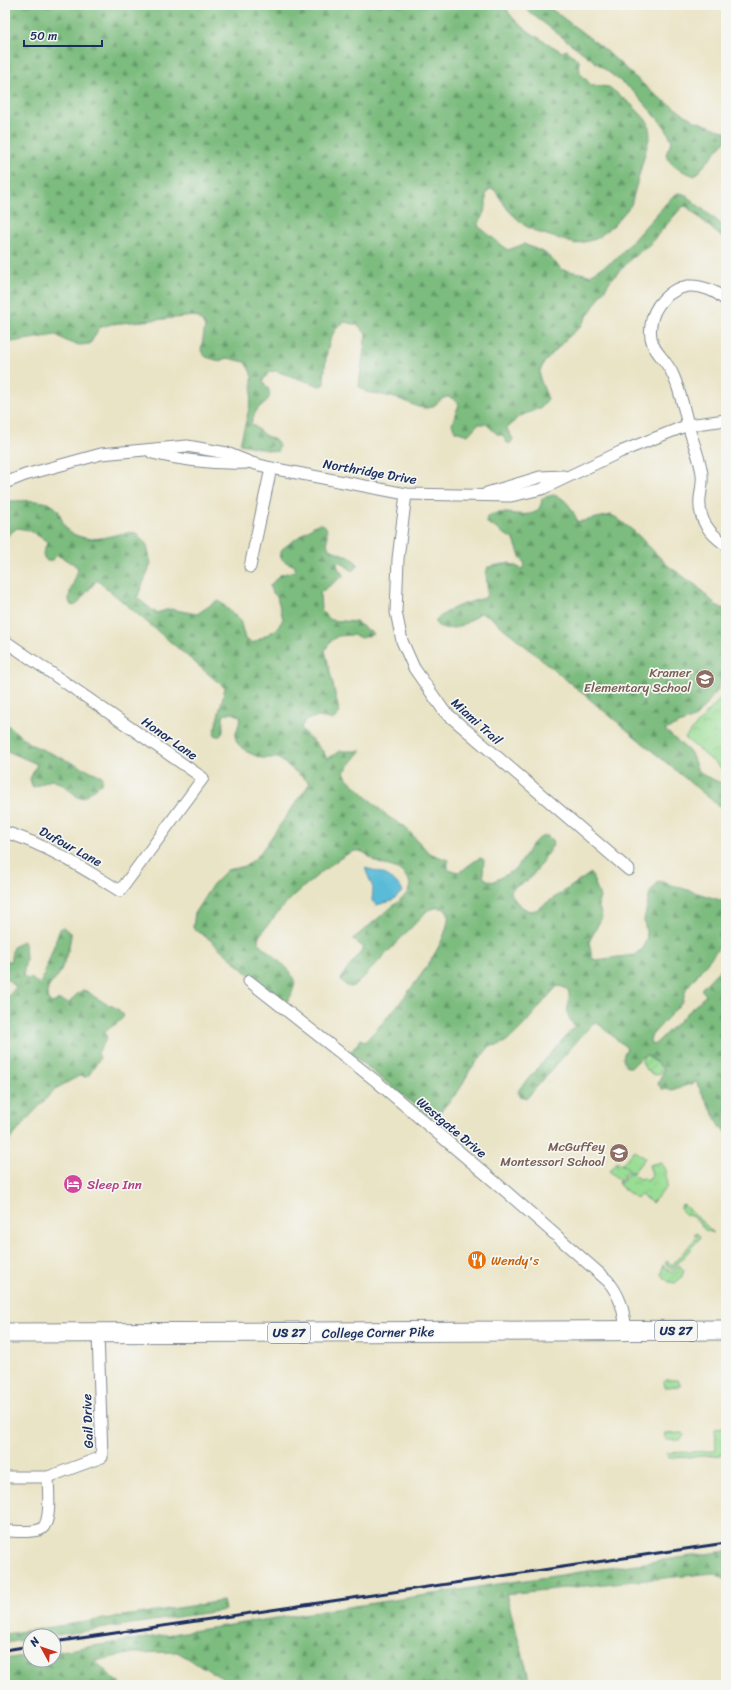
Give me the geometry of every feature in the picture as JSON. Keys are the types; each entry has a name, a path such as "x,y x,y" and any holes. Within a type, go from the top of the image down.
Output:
{"highway":[{"name":"College Corner Pike","path":"5,1333 359,1333 448,1331 726,1330"}],"street":[{"path":"726,301 720,295 694,286 679,288 664,298 654,310 650,324 650,339 656,351 674,376 702,474 699,509 703,522 713,536 726,545"},
{"name":"Northridge Drive","path":"5,483 25,475 102,454 187,446 227,453 252,463 271,468 406,494 458,496 484,494 511,496 542,489 620,452 688,425 726,420"},
{"path":"250,567 271,468"},
{"name":"Miami Trail","path":"406,494 398,559 396,612 402,641 414,668 444,712 629,870"},
{"name":"Honor Lane","path":"5,641 203,778 120,891"},
{"name":"Dufour Lane","path":"5,832 29,839 43,846 120,891"},
{"name":"Westgate Drive","path":"249,981 376,1081 508,1192 608,1281 622,1302 626,1331"},
{"name":"Gail Drive","path":"5,1477 48,1477 102,1456 98,1332"},
{"path":"5,1531 39,1530 45,1527 48,1520 48,1477"}],"green space":[{"path":"5,5 508,5 506,6 509,13 522,26 562,52 567,50 579,61 580,73 591,85 609,87 632,105 648,122 650,135 631,205 614,225 596,239 576,244 537,232 524,225 508,210 494,189 489,189 486,194 486,207 478,226 508,250 524,244 545,253 563,270 590,275 615,260 672,197 678,193 684,194 726,228 726,241 686,206 682,207 649,245 632,258 610,281 581,326 564,341 544,363 540,371 540,379 548,399 540,408 518,417 507,429 513,439 510,444 506,442 504,436 497,434 486,424 478,424 468,435 455,431 452,424 459,404 449,397 425,408 418,407 395,398 366,392 359,386 366,334 358,325 345,322 334,332 330,340 326,358 324,384 320,386 276,371 269,372 263,380 270,394 268,400 257,411 251,423 264,435 277,441 279,446 277,452 240,444 252,394 252,379 250,370 245,362 228,358 219,361 206,357 201,350 205,327 200,319 195,316 111,324 99,328 90,344 80,345 68,342 56,335 5,343"},
{"path":"520,5 546,5 603,48 654,94 693,120 726,132 726,140 695,176 674,166 666,154 672,141 665,127 632,90"},
{"path":"553,495 558,496 566,502 572,509 578,522 611,515 617,518 636,533 667,565 697,586 716,605 726,610 726,666 717,691 696,717 665,730 691,753 697,769 705,776 726,785 726,812 489,616 480,613 460,626 448,629 442,628 435,622 451,609 485,598 487,594 486,575 488,567 509,563 522,569 525,564 521,559 514,540 486,522 487,517 502,513 528,514 535,512 540,507 542,498"},
{"path":"10,501 40,501 52,505 58,511 68,530 78,536 94,539 136,533 147,545 151,564 137,598 156,613 170,609 197,614 218,600 240,620 245,639 253,643 277,629 283,619 277,597 271,591 270,585 280,575 295,571 295,566 284,561 280,557 282,549 315,525 324,525 327,531 329,549 352,558 359,565 352,571 340,561 337,563 338,568 344,575 320,593 321,610 331,620 356,622 374,634 362,638 352,635 338,636 332,640 325,650 339,711 338,715 333,720 314,718 306,720 301,728 304,733 319,746 327,759 340,751 361,751 344,772 347,778 387,816 405,827 429,853 448,860 448,870 460,872 481,858 484,860 484,878 492,882 515,869 537,840 548,836 552,840 553,845 527,881 513,889 511,891 512,894 517,903 529,911 536,910 591,873 600,897 598,904 602,917 589,942 592,958 596,960 634,955 642,949 647,938 644,920 650,892 659,881 726,902 726,939 686,989 683,1001 652,1035 650,1040 651,1043 655,1044 706,995 701,989 726,963 726,1133 721,1128 696,1082 672,1090 662,1089 658,1084 664,1070 659,1064 647,1055 643,1056 632,1067 627,1067 623,1058 627,1048 596,1022 592,1024 527,1098 520,1096 518,1092 520,1088 575,1026 568,1016 568,990 558,986 508,1040 499,1045 491,1045 470,1070 460,1089 433,1120 350,1053 361,1039 365,1042 403,999 417,980 440,943 447,926 448,912 439,908 428,910 358,983 351,987 345,985 341,981 343,975 364,948 353,939 404,897 409,890 410,883 400,871 394,867 376,862 365,853 355,851 348,854 316,876 286,903 258,938 260,944 290,971 295,983 291,996 284,1005 209,939 193,928 195,912 213,884 227,870 246,866 258,856 310,783 278,758 261,758 247,752 238,744 235,737 241,717 236,714 230,713 223,716 223,732 220,736 216,736 214,733 225,688 97,580 76,605 72,606 69,598 78,568 57,555 51,561 47,561 43,554 48,542 29,530 17,528 5,538 5,504"},
{"path":"726,692 726,772 685,738"},
{"path":"5,723 30,744 102,776 102,783 84,797 79,798 62,784 51,780 34,787 32,786 30,779 37,764 5,750"},
{"path":"63,927 71,934 71,938 61,970 47,991 48,999 52,1003 59,1000 69,1003 83,990 116,1008 124,1016 105,1033 107,1038 98,1053 100,1058 89,1075 86,1077 79,1076 55,1089 5,1146 5,1000 16,987 5,977 5,959 10,962 13,947 22,941 25,943 26,959 23,976 27,979 31,978 40,985 60,929"},
{"path":"647,1055 664,1070 659,1074 654,1075 648,1071 642,1062 643,1056"},
{"path":"634,1150 645,1158 633,1173 622,1164"},
{"path":"617,1161 629,1170 618,1184 619,1180 609,1171"},
{"path":"661,1162 666,1172 667,1187 652,1203 641,1195 637,1199 619,1185 630,1172 639,1179 643,1178 648,1181 652,1175 649,1165"},
{"path":"682,1205 685,1206 714,1233 705,1230 697,1220 686,1215 680,1209"},
{"path":"696,1233 700,1236 699,1239 672,1270 665,1263 667,1261 672,1265 697,1237 694,1234"},
{"path":"663,1265 672,1273 679,1265 684,1271 681,1278 675,1283 669,1282 661,1275"},
{"path":"666,1380 677,1380 681,1386 664,1387 663,1383"},
{"path":"725,1428 726,1448 721,1455 669,1458 666,1453 716,1451 715,1429"},
{"path":"683,1433 684,1435 681,1440 667,1440 665,1438 666,1434"},
{"path":"726,1551 726,1580 714,1573 506,1594 531,1685 234,1685 177,1652 133,1653 95,1661 121,1685 5,1685 5,1659 22,1656 22,1668 62,1668 62,1651 498,1584"},
{"path":"223,1601 225,1610 62,1634 62,1628 45,1628"},
{"path":"22,1631 22,1640 5,1643 5,1634"}],"water":[{"path":"365,868 387,875 403,891 392,901 376,905 372,901 373,888"}],"railway":[{"path":"62,1641 726,1543"},
{"path":"5,1650 22,1647"}],"place":[{"name":"Kramer Elementary School","path":"705,679"},
{"name":"McGuffey Montessori School","path":"619,1153"},
{"name":"Sleep Inn","path":"73,1184"},
{"name":"Wendy's","path":"477,1260"}]}
